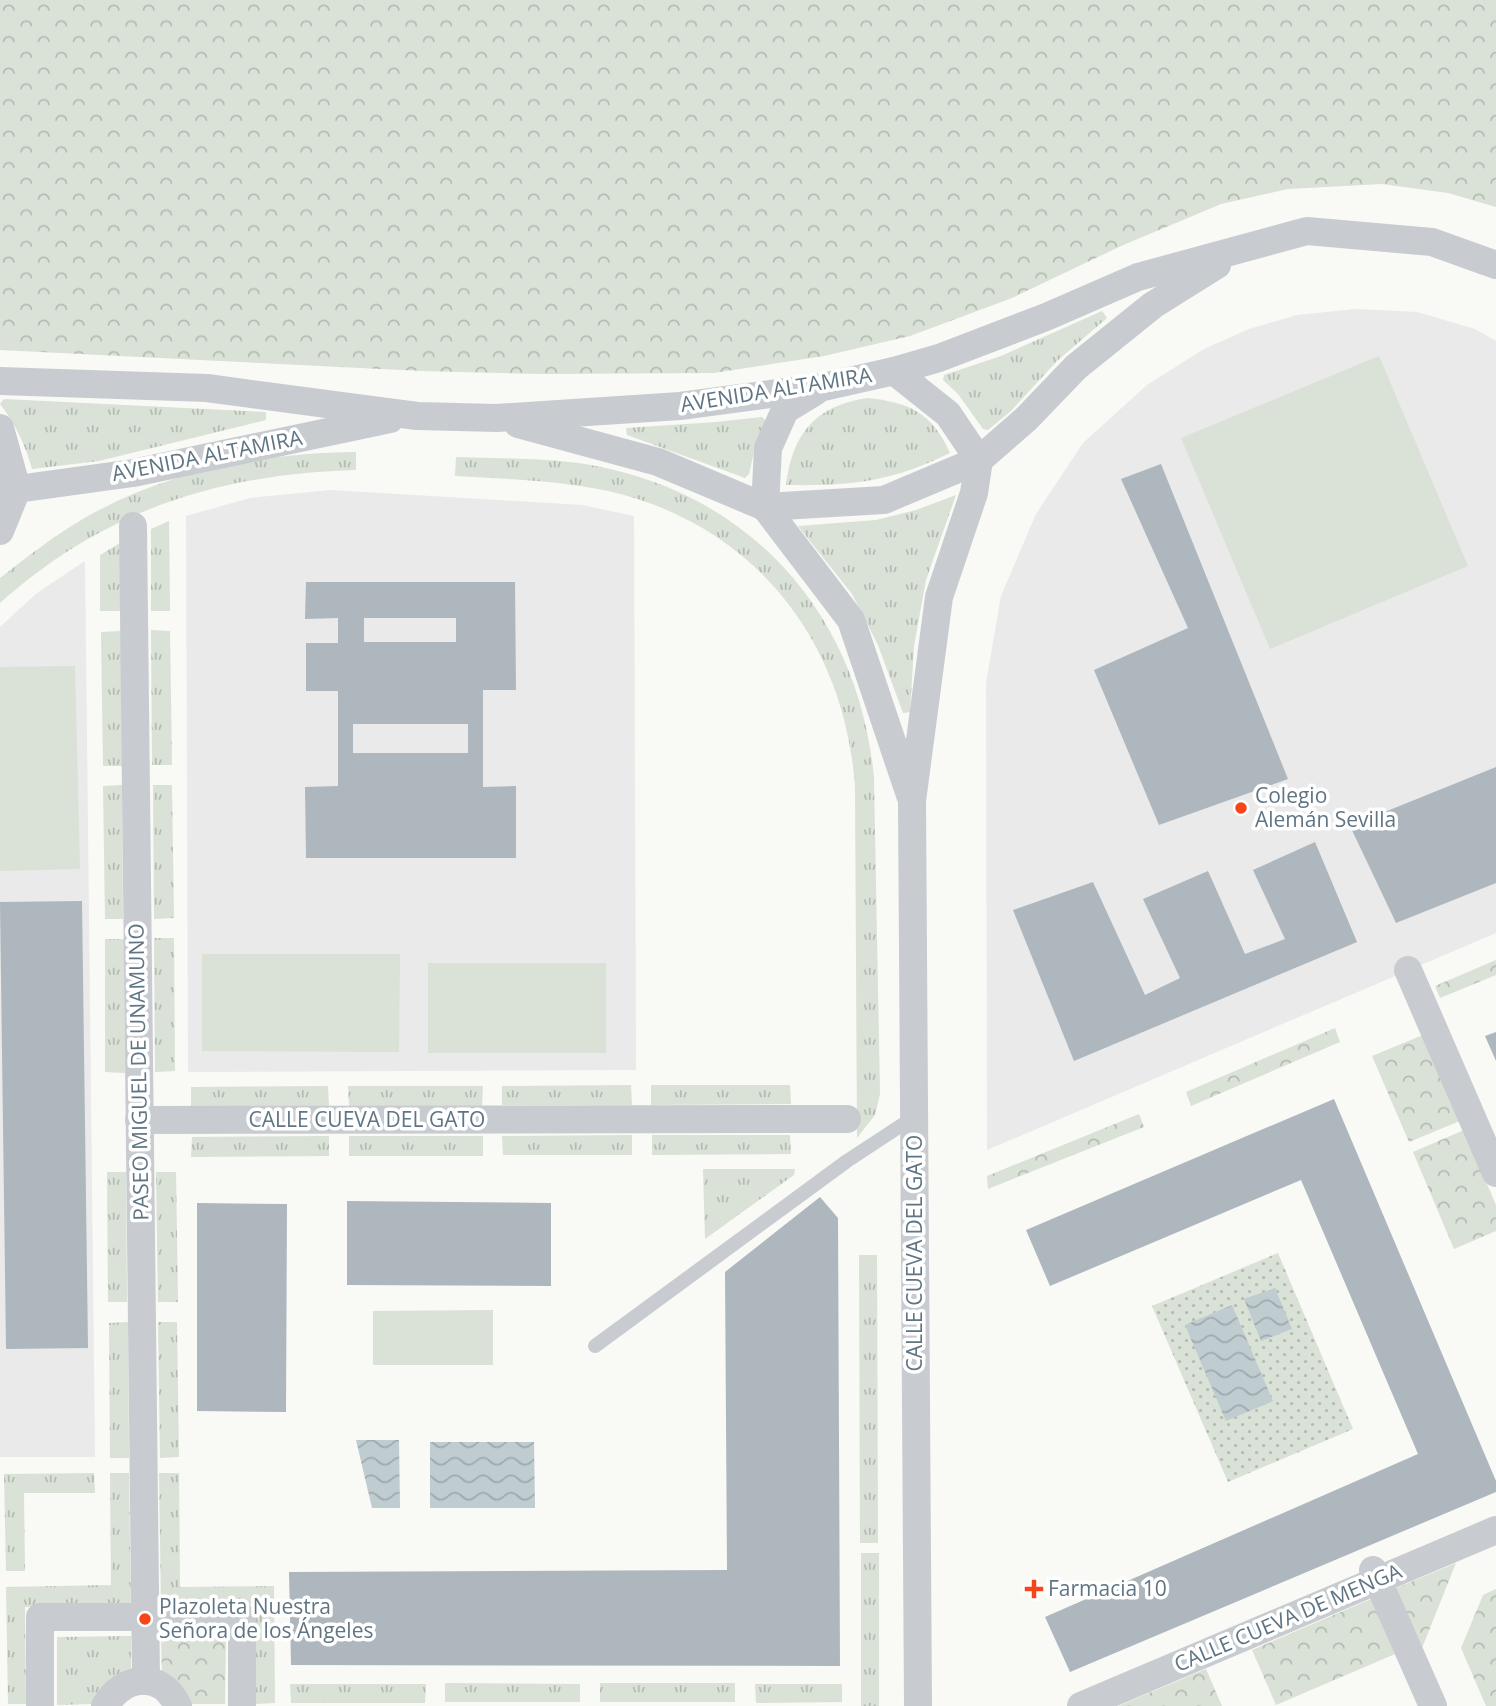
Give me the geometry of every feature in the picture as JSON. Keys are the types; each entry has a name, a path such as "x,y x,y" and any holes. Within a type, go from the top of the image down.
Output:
{"street":[{"name":"AVENIDA ALTAMIRA","path":"0,381 207,388 412,414 497,418 680,406 823,387 894,371 939,358 1138,277 1307,231 1432,242 1496,265"},
{"name":"AVENIDA ALTAMIRA","path":"497,418 658,462 765,507 884,500 979,460 1026,419 1095,351 1153,305 1244,248"},
{"path":"894,371 948,414 979,460 974,493 939,597 912,801"},
{"path":"823,387 785,410 768,448 765,507 850,621 912,801"},
{"name":"AVENIDA ALTAMIRA","path":"9,488 133,473 412,414"},
{"path":"0,428 9,488 0,531"},
{"name":"PASEO MIGUEL DE UNAMUNO","path":"133,526 145,1617"},
{"name":"CALLE CUEVA DEL GATO","path":"912,801 918,1706"},
{"path":"1408,970 1496,1173"},
{"name":"CALLE CUEVA DEL GATO","path":"139,1120 847,1119"},
{"name":"CALLE CUEVA DE MENGA","path":"1081,1706 1376,1575 1496,1530"},
{"path":"1376,1575 1433,1706"},
{"path":"40,1706 40,1617 242,1617 242,1706"},
{"path":"145,1617 146,1681"},
{"path":"104,1706 121,1686 133,1681 146,1681 167,1690 178,1706"}],"lane":[{"path":"595,1346 847,1161 914,1117"}],"shaded area":[{"name":"Colegio Alemán Sevilla","path":"1356,309 1417,312 1475,329 1496,341 1496,933 987,1150 986,683 1001,596 1036,514 1083,443 1147,385 1204,349 1249,329 1297,315"},
{"path":"331,490 582,505 634,516 636,1070 188,1072 186,516 250,498"},
{"path":"85,561 95,1457 0,1457 0,627 37,593"}],"green space":[{"path":"0,0 1496,0 1496,207 1448,193 1382,184 1288,189 1221,204 1121,246 1012,298 910,336 824,356 714,373 542,374 422,371 0,350"},
{"path":"1102,311 1107,318 1057,361 1011,411 988,430 983,429 958,394 943,380 944,375 1001,356"},
{"path":"1379,356 1468,566 1270,649 1181,438"},
{"path":"867,398 895,403 918,412 935,428 950,453 909,470 870,480 831,485 786,485 794,451 809,425 833,408"},
{"path":"4,399 266,412 266,420 99,461 32,469 19,435 0,404"},
{"path":"762,417 766,421 757,439 749,474 745,478 627,435 626,428 716,422"},
{"path":"356,452 356,470 257,479 211,489 122,521 80,544 0,603 0,578 83,519 147,488 215,468 250,461"},
{"path":"456,457 572,462 610,469 665,486 714,511 757,542 794,579 825,622 848,670 865,722 874,778 880,1094 875,1115 857,1138 855,787 848,734 833,684 811,638 782,597 748,561 707,531 660,507 589,487 455,476"},
{"path":"956,495 926,580 914,646 910,712 903,713 878,645 852,594 798,526 876,520 916,510"},
{"path":"169,521 170,611 151,611 151,529"},
{"path":"120,543 120,611 100,611 100,555"},
{"path":"151,630 170,631 172,765 152,765"},
{"path":"121,631 122,766 103,766 101,632"},
{"path":"75,666 80,869 0,871 0,667"},
{"path":"122,785 123,919 105,919 103,786"},
{"path":"153,785 172,785 174,918 154,919"},
{"path":"154,938 174,938 175,1071 155,1072"},
{"path":"105,939 124,939 125,1073 105,1072"},
{"path":"202,954 400,954 399,1052 202,1051"},
{"path":"1496,960 1496,975 1440,998 1435,986"},
{"path":"428,963 606,963 606,1053 428,1053"},
{"path":"1335,1028 1340,1042 1191,1106 1186,1092"},
{"path":"1423,1035 1460,1121 1409,1142 1372,1056"},
{"path":"631,1085 632,1105 502,1105 502,1086"},
{"path":"651,1085 790,1085 791,1104 651,1105"},
{"path":"328,1086 329,1106 191,1107 191,1087"},
{"path":"348,1086 483,1086 482,1106 349,1106"},
{"path":"1139,1114 1144,1127 988,1189 987,1176"},
{"path":"1464,1130 1496,1205 1496,1231 1454,1249 1413,1152"},
{"path":"632,1135 632,1155 503,1155 502,1136"},
{"path":"652,1135 790,1135 791,1154 652,1155"},
{"path":"329,1136 329,1156 191,1157 192,1137"},
{"path":"349,1136 483,1136 483,1156 349,1156"},
{"path":"703,1169 795,1169 794,1175 705,1239"},
{"path":"107,1172 126,1172 127,1302 108,1302"},
{"path":"156,1172 176,1172 178,1302 158,1302"},
{"path":"1278,1253 1353,1429 1228,1482 1152,1306"},
{"path":"859,1255 877,1255 878,1543 860,1543"},
{"path":"493,1310 493,1365 373,1365 373,1311"},
{"path":"128,1322 129,1458 110,1458 109,1323"},
{"path":"158,1322 177,1322 179,1457 160,1458"},
{"path":"94,1473 95,1493 24,1493 25,1571 6,1571 4,1474"},
{"path":"110,1473 129,1473 131,1606 25,1607 26,1704 8,1704 6,1587 111,1585"},
{"path":"159,1473 179,1473 180,1587 274,1586 275,1703 256,1704 254,1605 161,1606"},
{"path":"861,1553 879,1553 879,1706 861,1706"},
{"path":"1456,1563 1420,1653 1394,1589"},
{"path":"1496,1589 1496,1706 1486,1706 1461,1648 1483,1595"},
{"path":"1371,1599 1395,1654 1276,1705 1252,1650"},
{"path":"226,1635 225,1704 189,1704 162,1674 161,1636"},
{"path":"131,1636 131,1672 94,1704 57,1705 57,1637"},
{"path":"1206,1669 1222,1706 1118,1706"},
{"path":"445,1683 580,1684 580,1702 445,1702"},
{"path":"600,1683 735,1683 735,1702 600,1702"},
{"path":"290,1684 426,1684 425,1703 291,1703"},
{"path":"755,1684 842,1684 842,1702 756,1703"}],"water":[{"path":"1275,1288 1292,1329 1261,1341 1244,1299"},
{"path":"1232,1305 1273,1401 1226,1421 1185,1325"},
{"path":"356,1440 399,1440 400,1508 372,1508"},
{"path":"430,1442 534,1442 535,1508 430,1508"}],"building":[{"path":"1161,464 1288,779 1159,825 1094,670 1188,628 1121,479"},
{"path":"306,582 515,582 516,690 483,690 483,787 516,786 516,858 306,858 305,787 338,786 338,691 306,691 306,643 338,643 338,618 305,619","holes":["364,618 456,618 456,642 364,642","353,724 468,724 468,753 353,753"]},
{"path":"1496,767 1496,883 1396,923 1350,826"},
{"path":"1315,842 1357,942 1074,1061 1013,910 1093,882 1145,995 1180,978 1143,899 1208,871 1245,954 1285,939 1253,870"},
{"path":"82,901 88,1348 6,1349 0,902"},
{"path":"1496,1032 1496,1061 1485,1036"},
{"path":"1334,1099 1496,1481 1496,1492 1070,1672 1045,1617 1418,1454 1301,1180 1050,1286 1026,1230"},
{"path":"820,1197 838,1218 840,1666 291,1665 289,1572 727,1570 725,1272"},
{"path":"347,1201 551,1203 551,1286 347,1285"},
{"path":"197,1203 287,1204 286,1412 197,1411"}],"place":[{"name":"Colegio Alemán Sevilla","path":"1241,808"},
{"name":"Farmacia 10","path":"1034,1589"},
{"name":"Plazoleta Nuestra Señora de los Ángeles","path":"145,1619"}]}
